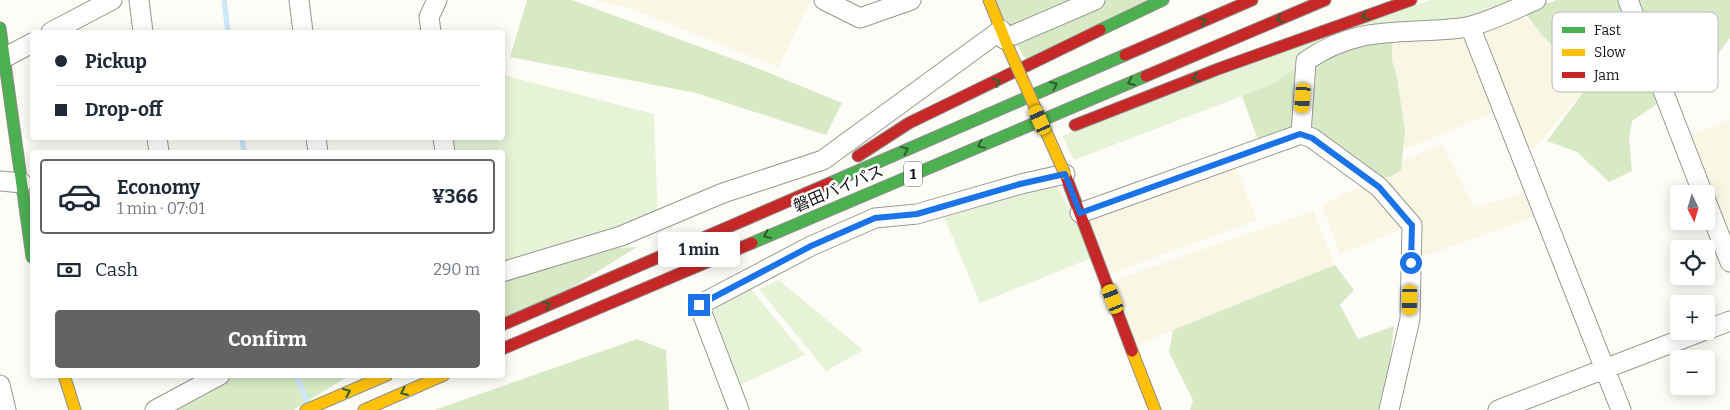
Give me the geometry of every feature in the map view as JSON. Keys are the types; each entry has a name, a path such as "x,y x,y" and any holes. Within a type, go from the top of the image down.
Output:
{"main road":[{"path":"989,0 1004,39 1065,174 1155,410"},
{"path":"787,201 909,123 1163,0"},
{"name":"磐田バイパス","path":"505,323 1252,0"},
{"name":"磐田バイパス","path":"505,348 1325,0"},
{"path":"1035,141 1218,69 1411,0"},
{"path":"0,28 30,241"},
{"name":"1","path":"794,224 888,198"},
{"path":"65,378 75,410"},
{"path":"306,410 380,378"},
{"path":"364,410 437,378"}],"street":[{"path":"56,30 112,0"},
{"path":"139,0 143,30"},
{"path":"299,0 303,30"},
{"path":"431,30 429,17 437,0"},
{"path":"824,0 860,18 886,4 911,0"},
{"path":"505,271 621,236 723,193 823,160 1004,39 1096,0"},
{"path":"1300,134 1306,62 1326,48 1350,38 1382,32 1463,28 1536,0"},
{"path":"1628,0 1633,12"},
{"path":"1470,26 1621,410"},
{"path":"4,58 30,44"},
{"path":"1664,92 1700,185"},
{"path":"1080,213 1300,134 1312,138 1379,187 1412,225 1410,319 1389,410"},
{"path":"739,410 699,305 811,246 875,218 917,214 1020,184 1065,174"},
{"path":"0,181 22,183"},
{"path":"1715,221 1728,250"},
{"path":"1715,327 1730,321"},
{"path":"1498,410 1681,340"},
{"path":"155,410 190,383 209,378"},
{"path":"0,386 6,410"}],"shaded area":[{"path":"594,0 811,0 778,67 632,9"},
{"path":"1518,13 1539,30 1552,44 1552,92 1582,92 1534,149 1517,147 1502,109 1398,152 1392,60 1393,31"},
{"path":"1730,119 1730,236 1715,206 1715,185 1705,185 1682,139"},
{"path":"1442,144 1474,208 1534,190 1539,215 1424,256 1410,226 1340,254 1322,205 1370,182 1401,170 1402,161"},
{"path":"1232,159 1257,220 1104,276 1081,218"},
{"path":"1313,211 1335,265 1131,347 1106,283"}],"green space":[{"path":"527,0 572,0 752,66 842,103 826,135 696,93 510,57"},
{"path":"991,0 1162,0 1027,62"},
{"path":"1430,0 1541,0 1314,56 1271,85 1074,160 1062,136 1282,46 1388,15"},
{"path":"1556,0 1730,0 1730,38 1718,54 1718,12 1552,12 1552,45 1520,7"},
{"path":"1393,31 1392,60 1397,77 1405,132 1401,170 1392,176 1370,180 1312,138 1261,148 1242,96 1271,85 1321,51"},
{"path":"505,76 654,114 658,221 505,270 505,150 456,150 454,140 505,140"},
{"path":"1583,92 1678,92 1632,121 1629,139 1632,171 1609,182 1577,152 1547,141"},
{"path":"1052,177 1096,256 980,303 940,207 994,191 1032,191"},
{"path":"637,247 534,311 505,321 505,271 576,250"},
{"path":"1335,265 1354,290 1340,305 1358,339 1394,326 1387,386 1378,410 1190,410 1193,400 1169,352 1173,330"},
{"path":"779,280 863,350 826,371 759,289"},
{"path":"750,288 805,355 731,389 702,313"},
{"path":"637,339 666,350 669,410 434,410"},
{"path":"212,378 345,378 293,410 153,410"}],"waterway":[{"path":"224,0 228,30"},
{"path":"242,140 244,150"},
{"path":"297,378 307,401"}],"traffic: fast":[{"path":"1100,30 1163,0"},
{"path":"0,28 30,243"},
{"path":"830,183 1125,55"},
{"path":"752,243 1146,76"}],"traffic: slow":[{"path":"989,0 1008,47"},
{"path":"1008,47 1065,174"},
{"path":"1132,351 1155,410"},
{"path":"65,378 75,410"},
{"path":"306,410 380,378"},
{"path":"364,410 437,378"}],"traffic: jam":[{"path":"1125,55 1252,0"},
{"path":"1146,76 1325,0"},
{"path":"1075,125 1218,69 1411,0"},
{"path":"858,156 909,123 1100,30"},
{"path":"1065,174 1132,351"},
{"path":"505,324 830,183"},
{"path":"505,348 752,243"}],"route":[{"path":"699,305 811,246 875,218 917,214 1020,184 1065,174 1080,213 1300,134 1312,138 1379,187 1412,225 1411,263"}]}
